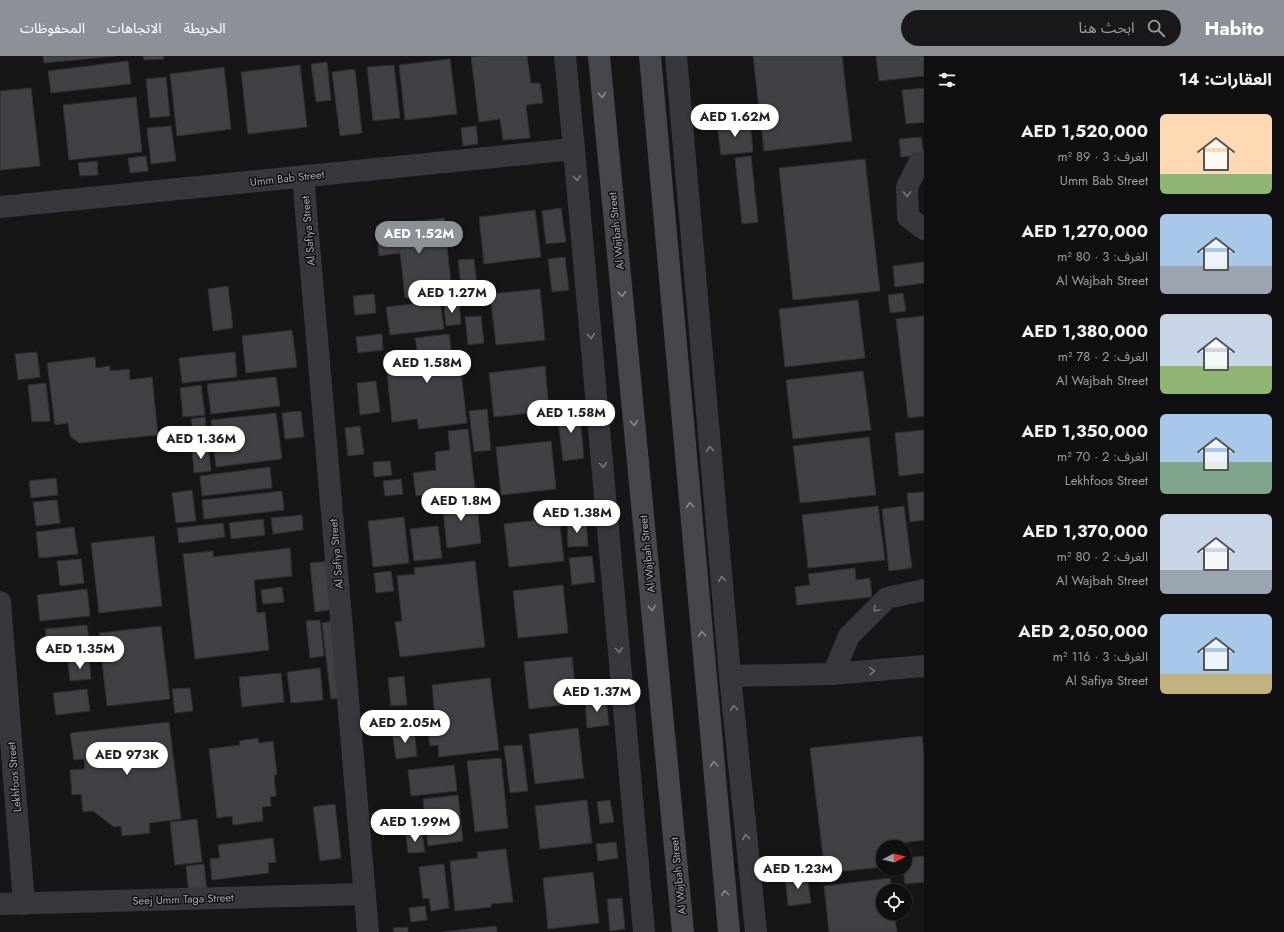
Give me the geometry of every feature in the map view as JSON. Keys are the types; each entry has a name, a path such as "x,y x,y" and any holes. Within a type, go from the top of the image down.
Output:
{"street":[{"path":"564,56 574,149 644,932"},
{"name":"Al Wajbah Street","path":"599,56 683,932"},
{"path":"650,56 729,932"},
{"path":"676,56 730,676 756,932"},
{"name":"Umm Bab Street","path":"0,207 574,149"},
{"path":"924,162 919,163 907,187 908,217 924,229"},
{"name":"Al Safiya Street","path":"303,176 368,932"},
{"path":"833,674 849,636 887,598 924,590"},
{"name":"Lekhfoos Street","path":"0,602 24,904"},
{"path":"730,676 833,674 924,666"},
{"name":"Seej Umm Taga Street","path":"0,904 365,894"}],"building":[{"path":"43,56 115,56 44,63"},
{"path":"143,56 163,56 164,59 144,60"},
{"path":"527,56 531,83 540,83 543,103 526,105 530,138 503,140 500,119 479,122 471,57"},
{"path":"753,56 842,56 852,141 764,151"},
{"path":"876,56 924,56 924,76 879,81"},
{"path":"450,59 457,114 405,120 399,65"},
{"path":"128,61 131,84 51,93 48,71"},
{"path":"327,62 331,100 316,102 311,64"},
{"path":"300,65 307,127 248,134 241,72"},
{"path":"394,65 400,118 373,121 367,67"},
{"path":"224,67 231,129 177,136 170,74"},
{"path":"355,69 362,133 340,136 332,72"},
{"path":"166,77 170,116 150,118 146,79"},
{"path":"31,88 40,166 0,170 0,91"},
{"path":"924,88 924,122 906,124 902,90"},
{"path":"136,97 142,152 69,160 63,105"},
{"path":"750,121 753,152 721,155 717,124"},
{"path":"171,126 176,161 151,164 147,128"},
{"path":"476,126 478,144 463,146 461,128"},
{"path":"921,137 924,155 901,157 899,139"},
{"path":"146,156 148,171 130,173 128,158"},
{"path":"751,156 758,222 742,224 735,158"},
{"path":"865,159 880,291 793,300 779,168"},
{"path":"97,161 98,175 80,176 78,163"},
{"path":"561,208 566,242 546,244 542,211"},
{"path":"535,210 541,257 484,264 479,217"},
{"path":"444,218 452,292 405,298 400,253 379,256 376,226"},
{"path":"565,257 569,290 552,292 548,259"},
{"path":"474,259 479,303 463,305 458,260"},
{"path":"924,262 924,283 895,287 893,266"},
{"path":"228,286 233,328 213,331 208,289"},
{"path":"540,289 545,340 496,345 490,294"},
{"path":"903,293 906,311 890,313 888,295"},
{"path":"374,294 376,313 355,315 353,296"},
{"path":"858,300 865,358 785,367 779,309"},
{"path":"440,301 444,329 390,335 386,307"},
{"path":"459,302 461,324 446,326 444,303"},
{"path":"481,316 484,343 468,345 465,317"},
{"path":"924,316 924,416 908,418 896,319"},
{"path":"292,330 297,367 246,373 242,336"},
{"path":"382,334 383,350 358,353 356,337"},
{"path":"449,334 452,356 459,355 467,423 419,429 417,419 392,422 385,353 417,350 415,338"},
{"path":"37,352 40,377 18,380 15,354"},
{"path":"235,352 237,377 182,383 179,358"},
{"path":"95,357 96,368 110,366 110,371 129,369 130,380 152,377 158,435 79,443 70,436 68,423 55,425 47,363"},
{"path":"545,366 549,411 494,417 489,373"},
{"path":"863,371 871,430 793,439 786,380"},
{"path":"276,377 280,406 211,414 207,384"},
{"path":"376,381 380,412 360,415 357,383"},
{"path":"46,383 50,421 32,422 28,385"},
{"path":"201,385 205,415 183,417 180,388"},
{"path":"579,408 584,458 563,461 557,411"},
{"path":"487,409 491,450 474,452 469,411"},
{"path":"301,411 304,437 285,439 282,413"},
{"path":"276,413 282,459 216,467 211,420"},
{"path":"205,417 208,442 194,443 191,419"},
{"path":"360,426 364,454 348,456 345,428"},
{"path":"468,429 475,489 416,496 413,473 436,470 435,452 450,450 448,431"},
{"path":"924,430 924,473 899,476 895,433"},
{"path":"869,437 876,495 800,503 793,446"},
{"path":"551,441 556,489 501,495 496,447"},
{"path":"208,447 211,471 194,473 192,449"},
{"path":"390,461 392,475 374,477 373,462"},
{"path":"270,467 272,488 202,496 200,476"},
{"path":"56,478 58,495 31,498 29,481"},
{"path":"401,479 403,494 385,496 383,481"},
{"path":"192,490 196,521 176,523 172,493"},
{"path":"282,491 284,510 204,519 202,500"},
{"path":"924,492 924,520 910,522 907,493"},
{"path":"476,496 481,543 447,548 442,500"},
{"path":"57,500 60,523 36,526 33,502"},
{"path":"878,506 885,560 808,568 802,515"},
{"path":"904,506 912,568 889,571 882,509"},
{"path":"302,515 303,530 273,534 271,518"},
{"path":"404,517 409,563 373,567 368,521"},
{"path":"559,518 564,561 509,567 504,524"},
{"path":"263,519 265,535 231,539 229,523"},
{"path":"586,520 588,546 568,547 567,521"},
{"path":"223,523 225,537 179,543 177,528"},
{"path":"438,526 442,558 414,561 410,529"},
{"path":"74,527 78,554 39,558 36,532"},
{"path":"154,536 162,606 99,613 91,543"},
{"path":"290,548 292,576 254,580 257,613 265,612 269,650 195,659 183,554 213,551 213,557"},
{"path":"592,556 595,582 572,585 569,558"},
{"path":"81,559 84,583 60,586 57,561"},
{"path":"330,561 335,609 315,612 310,563"},
{"path":"475,561 485,647 400,657 395,622 402,621 397,576 415,574 414,568"},
{"path":"855,568 856,580 870,578 872,597 797,605 795,587 810,585 808,574"},
{"path":"391,571 394,591 376,593 374,573"},
{"path":"563,585 568,633 518,638 513,591"},
{"path":"282,587 284,602 263,604 261,590"},
{"path":"87,589 90,616 40,621 37,595"},
{"path":"320,620 324,656 310,658 306,621"},
{"path":"333,621 342,698 331,699 322,623"},
{"path":"87,625 91,653 49,658 45,629"},
{"path":"161,626 170,699 107,706 99,633"},
{"path":"572,657 577,703 529,709 524,662"},
{"path":"89,659 91,679 70,681 68,662"},
{"path":"320,668 323,700 291,703 287,672"},
{"path":"281,673 284,702 242,707 239,677"},
{"path":"404,676 407,705 391,706 388,678"},
{"path":"490,678 499,750 439,757 438,745 430,746 426,719 435,718 432,685"},
{"path":"190,688 193,711 175,713 172,689"},
{"path":"87,689 90,711 56,715 53,693"},
{"path":"606,698 609,725 587,728 585,701"},
{"path":"169,722 181,819 149,823 150,833 122,836 121,826 114,827 93,811 83,812 81,794 72,795 70,770 85,769 84,759 74,760 70,733"},
{"path":"578,728 584,778 535,784 529,734"},
{"path":"414,729 417,756 396,759 392,731"},
{"path":"922,736 924,754 924,840 912,842 912,840 876,840 876,868 825,873 810,748"},
{"path":"258,738 259,743 273,741 277,775 274,775 276,796 270,797 271,806 262,807 263,821 233,825 232,816 217,818 209,749 240,745 239,741"},
{"path":"522,745 528,791 510,793 504,746"},
{"path":"501,758 508,828 475,832 467,761"},
{"path":"454,765 457,791 411,796 408,770"},
{"path":"458,795 463,841 428,846 423,799"},
{"path":"587,800 592,843 540,849 535,806"},
{"path":"610,800 614,822 600,824 597,802"},
{"path":"335,804 341,858 320,861 313,807"},
{"path":"197,819 202,862 175,865 170,822"},
{"path":"422,832 425,852 408,853 406,834"},
{"path":"273,838 276,862 268,863 269,873 212,880 210,859 220,858 218,845"},
{"path":"616,842 618,858 598,861 596,844"},
{"path":"506,849 513,902 491,904 491,907 455,911 450,861 478,858 477,852"},
{"path":"924,856 924,882 905,884 904,876 912,876 912,857"},
{"path":"204,864 207,892 189,894 186,866"},
{"path":"444,864 449,908 431,911 429,898 423,899 419,867"},
{"path":"593,872 599,923 548,929 543,878"},
{"path":"807,875 811,903 788,906 785,877"},
{"path":"890,878 891,884 876,884 876,920 895,920 897,932 829,932 824,886"},
{"path":"622,898 625,929 610,931 607,899"},
{"path":"425,906 427,920 411,922 409,908"},
{"path":"496,926 497,932 442,932"},
{"path":"408,927 408,932 394,932 393,928"}]}
